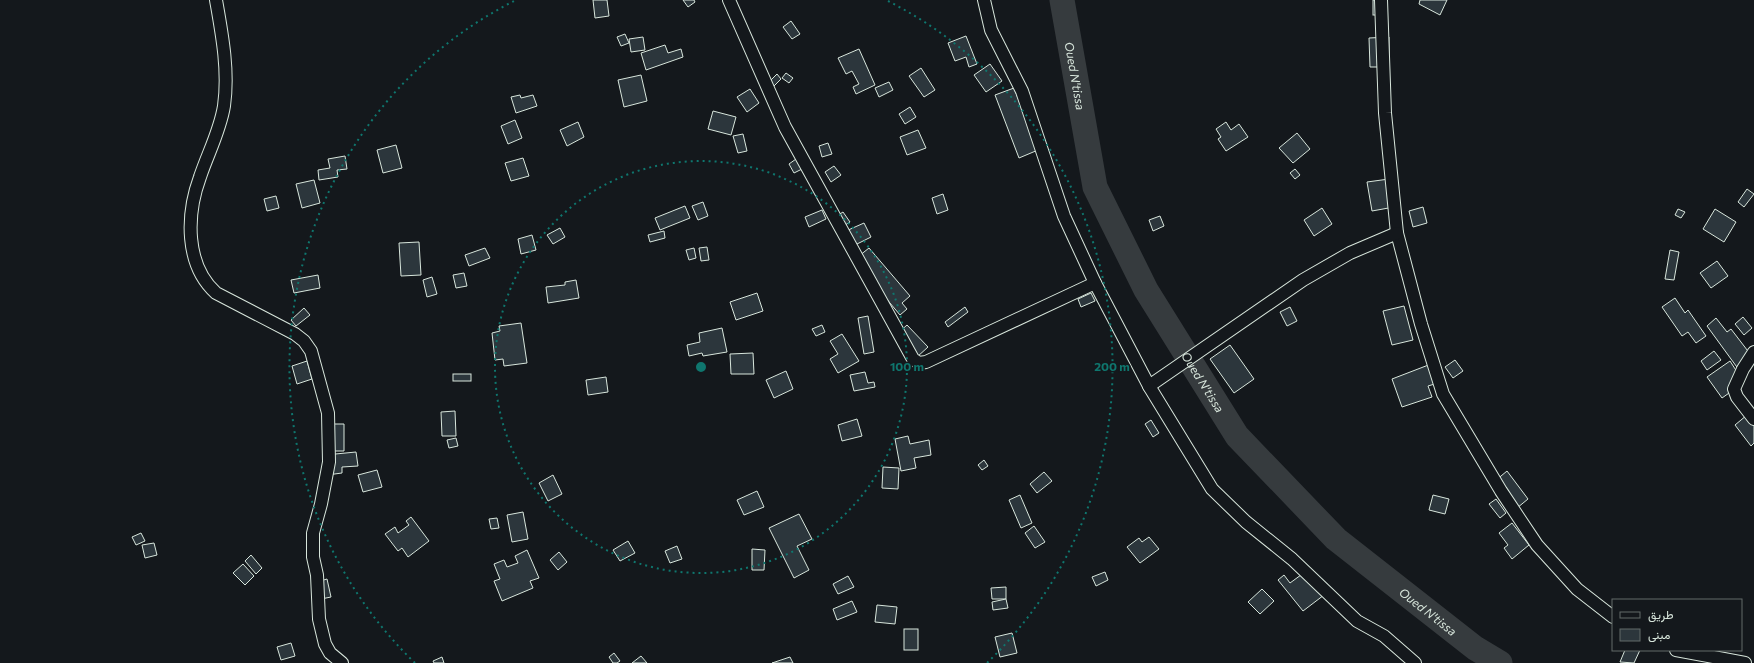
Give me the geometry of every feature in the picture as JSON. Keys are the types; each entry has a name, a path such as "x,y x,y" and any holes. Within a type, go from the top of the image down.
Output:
{"street":[{"path":"216,0 223,46 224,105 218,134 199,179 191,217 192,247 198,270 206,284 216,293 295,334 304,341 311,351 328,413 329,462 321,504 313,533 313,557 317,575 319,619 325,644 330,653 342,663"},
{"path":"729,0 785,127 913,359 919,363 926,362 1095,283"},
{"path":"984,0 991,30 1022,91 1064,216 1095,283 1149,386 1212,489 1246,522 1292,559 1357,621 1384,636 1415,663"},
{"path":"1381,0 1385,114 1397,233 1421,324 1444,394 1501,491 1537,545 1577,589 1612,616"},
{"path":"1149,386 1303,280 1350,254 1397,233"},
{"path":"1754,352 1743,369 1734,390 1737,397 1754,419"},
{"path":"1681,651 1746,663"}],"building":[{"path":"593,0 607,0 609,16 595,18"},
{"path":"683,0 694,0 695,2 688,7"},
{"path":"1373,0 1387,0 1387,15 1373,15"},
{"path":"1420,0 1447,0 1440,15 1419,4"},
{"path":"791,21 800,34 792,39 783,27"},
{"path":"625,34 629,43 621,46 617,37"},
{"path":"966,36 977,64 969,67 966,57 955,61 948,43"},
{"path":"643,37 645,50 631,52 629,39"},
{"path":"1389,37 1389,67 1370,67 1369,38"},
{"path":"665,45 668,53 681,49 683,57 646,70 641,53"},
{"path":"859,49 875,85 856,94 853,87 859,84 852,71 846,74 838,58"},
{"path":"990,64 1002,81 986,92 974,75"},
{"path":"921,68 935,90 924,97 909,76"},
{"path":"786,73 793,78 789,83 782,78"},
{"path":"777,74 781,79 773,87 769,82"},
{"path":"641,75 647,101 624,107 618,80"},
{"path":"889,82 893,90 879,97 875,88"},
{"path":"1014,88 1038,150 1019,158 995,95"},
{"path":"750,89 759,103 747,112 737,97"},
{"path":"520,95 521,98 533,95 537,106 516,113 511,97"},
{"path":"910,107 916,117 905,124 899,114"},
{"path":"713,111 736,117 731,135 708,129"},
{"path":"515,120 522,138 508,144 501,126"},
{"path":"578,122 584,137 567,146 560,130"},
{"path":"1226,122 1231,130 1239,124 1248,137 1226,151 1218,139 1221,137 1216,129"},
{"path":"918,130 926,148 907,155 900,137"},
{"path":"1297,133 1310,149 1293,163 1279,148"},
{"path":"743,134 747,151 738,153 733,136"},
{"path":"828,143 832,154 822,157 819,146"},
{"path":"396,145 402,168 383,173 377,150"},
{"path":"345,156 347,169 337,170 338,177 319,180 318,170 330,168 328,159"},
{"path":"523,158 529,176 511,181 505,163"},
{"path":"796,159 802,169 794,173 789,164"},
{"path":"834,166 841,175 831,182 825,172"},
{"path":"1295,169 1300,175 1295,179 1290,173"},
{"path":"1389,179 1394,207 1372,211 1367,182"},
{"path":"314,180 320,203 302,208 296,184"},
{"path":"1747,189 1754,194 1744,207 1738,202"},
{"path":"943,194 948,210 937,214 932,198"},
{"path":"276,196 279,208 267,211 264,199"},
{"path":"703,202 708,216 698,220 692,206"},
{"path":"685,206 690,218 660,230 655,218"},
{"path":"1423,207 1427,223 1413,227 1409,211"},
{"path":"1322,208 1332,224 1314,236 1304,220"},
{"path":"1678,209 1685,212 1681,218 1675,215"},
{"path":"1715,209 1736,222 1724,242 1703,229"},
{"path":"822,210 826,219 809,227 805,217"},
{"path":"843,212 850,222 842,227 835,217"},
{"path":"1160,216 1164,226 1153,231 1149,220"},
{"path":"864,223 871,237 853,246 846,231"},
{"path":"560,228 565,237 553,244 547,235"},
{"path":"664,231 665,238 650,242 648,235"},
{"path":"532,235 536,250 521,254 518,239"},
{"path":"419,242 421,275 401,276 399,243"},
{"path":"707,247 709,260 701,261 699,248"},
{"path":"485,248 490,258 469,266 465,255"},
{"path":"694,248 696,258 689,260 686,250"},
{"path":"869,248 910,296 902,303 907,309 900,315 854,260"},
{"path":"1670,250 1679,252 1674,280 1665,279"},
{"path":"1717,261 1728,276 1711,288 1700,273"},
{"path":"464,273 467,286 456,288 453,275"},
{"path":"318,275 320,288 294,293 291,280"},
{"path":"432,277 437,294 427,297 423,280"},
{"path":"576,280 579,298 548,303 546,287 565,285 565,282"},
{"path":"757,293 763,311 736,320 730,302"},
{"path":"1091,293 1095,301 1081,307 1078,299"},
{"path":"1675,298 1685,313 1688,310 1706,336 1696,343 1688,332 1682,336 1662,307"},
{"path":"1404,306 1413,340 1392,345 1383,311"},
{"path":"965,307 968,312 948,327 945,322"},
{"path":"1290,307 1297,321 1287,326 1280,312"},
{"path":"304,308 310,315 296,326 291,320"},
{"path":"868,316 874,352 864,354 858,318"},
{"path":"1743,317 1752,328 1744,335 1735,324"},
{"path":"1716,318 1727,332 1731,329 1754,359 1739,370 1707,326"},
{"path":"521,323 527,363 504,366 503,359 495,360 492,333 500,331 499,326"},
{"path":"822,325 825,332 816,336 812,329"},
{"path":"907,325 928,347 917,357 896,335"},
{"path":"722,328 727,352 703,356 702,353 689,356 687,345 700,342 699,333"},
{"path":"842,334 859,361 838,373 830,359 838,354 830,341"},
{"path":"1230,345 1254,379 1234,393 1210,359"},
{"path":"1714,351 1721,360 1707,370 1701,361"},
{"path":"753,353 754,374 731,374 730,354"},
{"path":"1455,360 1463,371 1453,378 1445,367"},
{"path":"307,361 312,379 297,384 292,366"},
{"path":"1730,361 1739,375 1739,386 1722,398 1707,377"},
{"path":"1431,364 1438,383 1428,386 1432,397 1402,407 1392,379"},
{"path":"786,371 793,389 774,398 766,380"},
{"path":"865,372 868,383 874,382 875,387 854,391 850,375"},
{"path":"453,374 471,374 471,381 453,381"},
{"path":"606,377 608,392 588,395 586,380"},
{"path":"455,411 456,436 442,436 441,412"},
{"path":"1747,415 1754,425 1754,443 1751,446 1735,425"},
{"path":"857,419 862,436 842,441 838,425"},
{"path":"1151,420 1159,433 1153,437 1145,424"},
{"path":"327,424 344,424 344,451 328,451"},
{"path":"908,436 910,444 929,440 931,455 914,458 916,468 901,471 895,439"},
{"path":"456,438 458,446 449,448 447,440"},
{"path":"356,452 358,466 342,467 342,473 327,475 325,455"},
{"path":"984,460 988,466 982,470 978,465"},
{"path":"883,467 899,468 898,489 882,488"},
{"path":"377,470 382,487 363,492 358,475"},
{"path":"1507,471 1528,499 1517,508 1495,481"},
{"path":"1044,472 1052,481 1037,493 1030,484"},
{"path":"553,475 562,494 548,501 539,483"},
{"path":"757,491 764,507 744,515 737,500"},
{"path":"1020,495 1032,523 1021,528 1009,500"},
{"path":"1433,495 1449,499 1445,514 1429,510"},
{"path":"1496,499 1506,513 1500,518 1489,504"},
{"path":"523,512 528,539 512,542 507,515"},
{"path":"799,514 812,539 797,546 809,570 794,578 769,528"},
{"path":"411,517 429,541 408,557 402,548 398,551 385,534 395,527 398,533 409,525 406,521"},
{"path":"497,518 499,528 491,529 489,519"},
{"path":"1512,523 1529,545 1512,559 1504,548 1508,545 1499,533"},
{"path":"1034,526 1045,542 1035,548 1025,533"},
{"path":"141,533 145,541 136,545 132,537"},
{"path":"1149,537 1159,549 1140,563 1127,547 1139,538 1142,542"},
{"path":"628,541 635,553 620,561 613,550"},
{"path":"154,543 157,555 145,558 142,545"},
{"path":"677,546 682,559 670,563 665,551"},
{"path":"752,549 765,550 764,570 752,570"},
{"path":"527,550 539,578 530,581 533,588 502,601 494,581 500,579 494,564 504,560 507,567 518,563 515,556"},
{"path":"559,552 567,562 558,570 550,560"},
{"path":"251,555 262,568 256,574 245,561"},
{"path":"243,564 254,576 245,585 233,573"},
{"path":"1105,572 1108,580 1096,586 1092,577"},
{"path":"1305,572 1324,595 1303,611 1278,580 1284,575 1290,583"},
{"path":"848,576 854,587 838,594 833,584"},
{"path":"327,579 331,597 321,599 317,582"},
{"path":"1006,587 1006,599 992,599 991,588"},
{"path":"1262,589 1274,601 1260,614 1248,602"},
{"path":"1006,599 1008,608 993,610 992,602"},
{"path":"852,601 857,612 837,620 833,609"},
{"path":"877,605 897,607 895,624 875,622"},
{"path":"904,629 918,629 918,650 904,650"},
{"path":"1012,633 1017,653 1000,657 995,637"},
{"path":"291,643 295,656 281,660 277,647"},
{"path":"1625,651 1640,651 1634,663 1620,662"},
{"path":"614,653 620,661 617,663 613,663 609,657"},
{"path":"641,656 647,663 632,663"},
{"path":"442,657 444,663 434,663 433,661"},
{"path":"790,657 793,663 772,663"}],"waterway":[{"name":"Oued N'tissa","path":"1062,0 1095,187 1146,290 1237,436 1336,539 1475,648 1500,663"}]}
